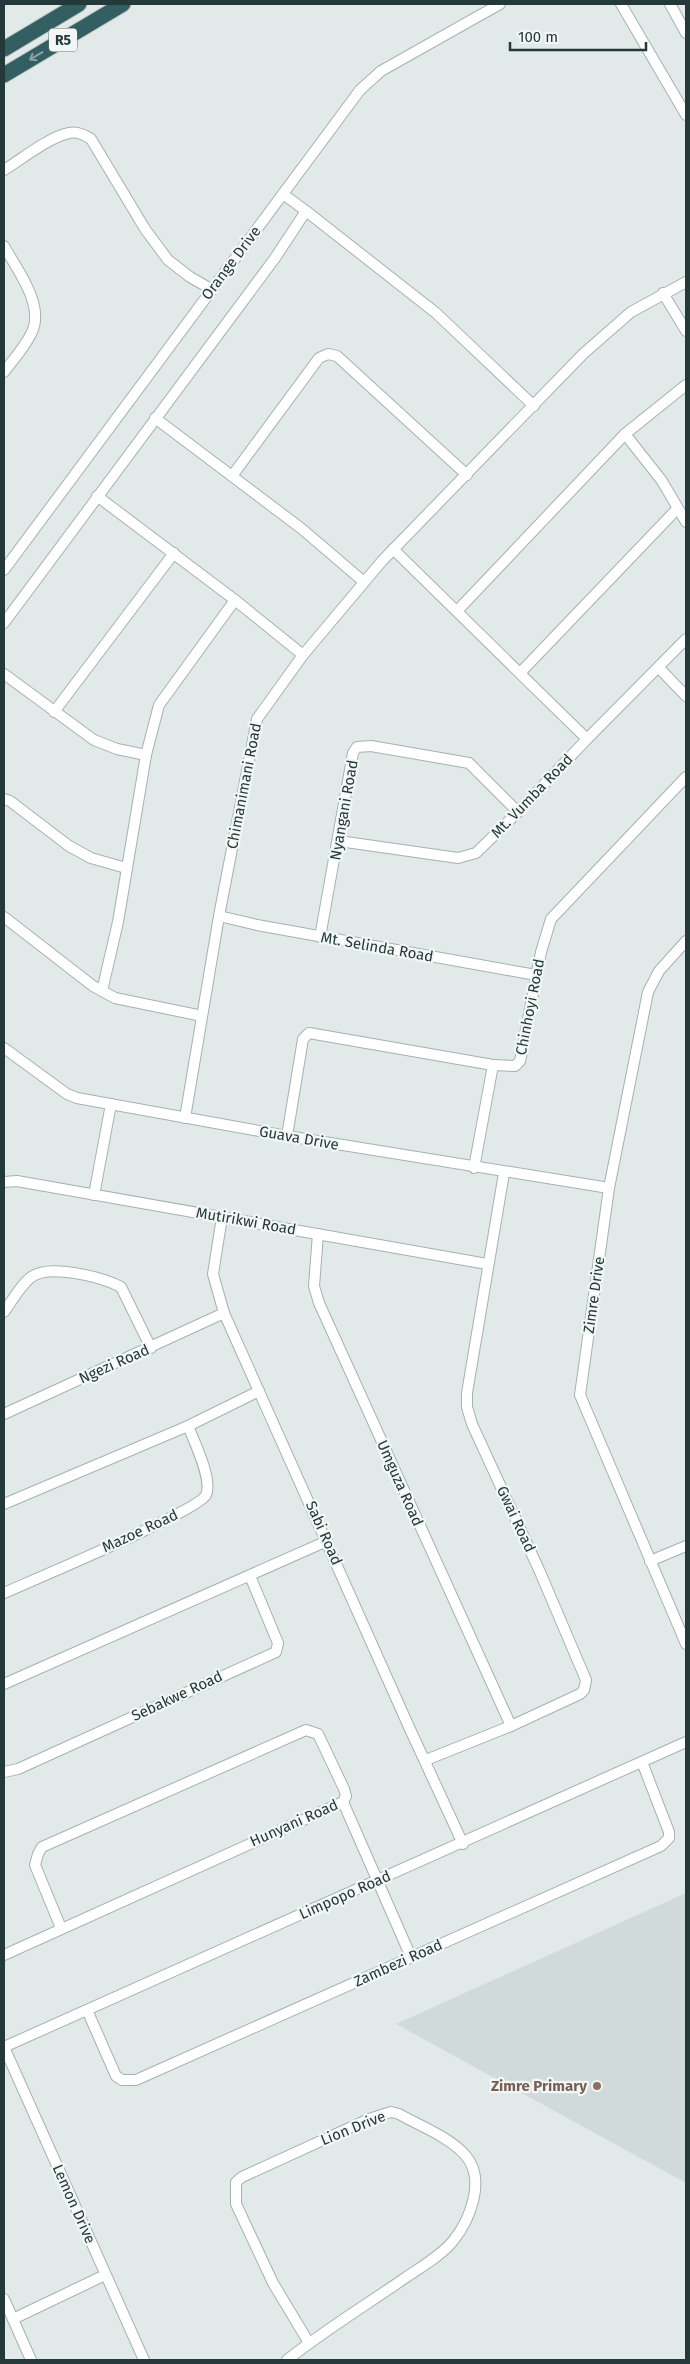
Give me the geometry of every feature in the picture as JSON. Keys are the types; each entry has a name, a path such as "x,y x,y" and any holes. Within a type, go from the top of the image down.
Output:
{"highway":[{"name":"R5","path":"4,48 79,4"},
{"name":"R5","path":"4,76 123,4"}],"street":[{"name":"Orange Drive","path":"4,570 360,90 381,71 500,4"},
{"path":"621,4 686,115"},
{"path":"670,4 686,33"},
{"path":"4,170 59,136 71,132 82,134 91,139 145,229 168,260 190,277 211,289"},
{"path":"283,194 436,313 534,406"},
{"path":"4,623 275,258 306,211"},
{"path":"4,246 34,304 36,319 32,334 4,372"},
{"name":"Chimanimani Road","path":"184,1118 253,732 257,719 267,702 303,654 392,549 467,475 583,354 631,312 686,282"},
{"path":"663,293 686,332"},
{"path":"232,476 319,358 328,354 337,356 467,475"},
{"path":"457,611 625,434 686,385"},
{"path":"155,418 302,528 364,582"},
{"path":"625,434 662,481 686,522"},
{"path":"97,496 174,553 303,654"},
{"path":"520,673 677,509"},
{"path":"392,549 587,739"},
{"path":"54,712 174,553"},
{"path":"102,991 118,922 146,755 159,706 235,600"},
{"name":"Mt. Vumba Road","path":"338,840 458,858 476,853 686,639"},
{"path":"659,668 686,696"},
{"path":"4,674 94,740 117,749 146,755"},
{"name":"Nyangani Road","path":"320,937 353,753 360,746 469,763 518,812"},
{"name":"Chinhoyi Road","path":"287,1136 303,1039 309,1033 492,1065 510,1067 520,1061 536,975 551,919 686,777"},
{"path":"4,799 10,801 69,846 92,858 126,868"},
{"name":"Mt. Selinda Road","path":"219,916 320,937 536,975"},
{"path":"4,917 102,991 115,998 135,1004 202,1016"},
{"name":"Zimre Drive","path":"686,941 659,971 648,992 609,1188 580,1395 686,1644"},
{"name":"Guava Drive","path":"4,1048 67,1094 184,1118 287,1136 504,1173 609,1188"},
{"path":"474,1168 492,1065"},
{"path":"94,1195 111,1104"},
{"name":"Gwai Road","path":"426,1760 511,1726 580,1694 584,1690 586,1680 540,1572 472,1424 467,1407 467,1393 487,1264 504,1173"},
{"name":"Mutirikwi Road","path":"4,1182 17,1181 487,1264"},
{"name":"Sabi Road","path":"222,1217 213,1274 224,1313 328,1541 388,1682 426,1760 463,1844"},
{"name":"Umguza Road","path":"318,1234 314,1286 319,1303 511,1726"},
{"path":"4,1312 29,1278 39,1272 47,1271 85,1275 121,1287 151,1348"},
{"name":"Ngezi Road","path":"4,1414 224,1313"},
{"path":"4,1504 188,1426 259,1391"},
{"name":"Mazoe Road","path":"4,1593 163,1521 202,1500 208,1489 207,1478 188,1426"},
{"path":"4,1684 328,1541"},
{"path":"650,1561 686,1546"},
{"name":"Sebakwe Road","path":"4,1772 18,1768 276,1652 278,1644 250,1576"},
{"name":"Hunyani Road","path":"4,1955 343,1802 346,1796 344,1789 324,1743 318,1734 306,1730 42,1847 38,1854 36,1865 61,1928"},
{"name":"Limpopo Road","path":"4,2047 463,1844 686,1742"},
{"name":"Zambezi Road","path":"87,2010 112,2069 122,2080 130,2081 666,1844 669,1832 642,1762"},
{"path":"343,1802 411,1957"},
{"name":"Lemon Drive","path":"4,2047 144,2360"},
{"name":"Lion Drive","path":"287,2360 424,2265 453,2242 470,2209 475,2182 467,2157 456,2147 399,2114 391,2112 369,2119 242,2177 236,2182 236,2204 272,2283 309,2343"},
{"path":"13,2319 105,2275"},
{"path":"4,2299 32,2360"}],"shaded area":[{"name":"Zimre Primary","path":"686,1893 686,2183 396,2024"}],"place":[{"name":"Zimre Primary","path":"597,2086"}]}
